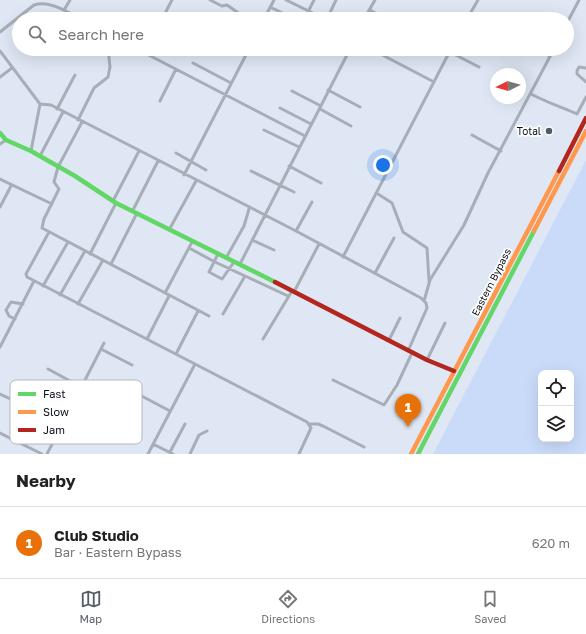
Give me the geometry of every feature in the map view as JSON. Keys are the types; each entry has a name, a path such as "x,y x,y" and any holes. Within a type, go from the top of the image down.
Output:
{"main road":[{"name":"Eastern Bypass","path":"411,454 586,118"},
{"name":"Eastern Bypass","path":"418,454 586,131"},
{"path":"0,132 6,140 40,156 114,202 135,211 192,242 240,264 410,352 454,371"},
{"path":"529,227 534,230"}],"street":[{"path":"64,10 70,0"},
{"path":"166,12 172,0"},
{"path":"210,0 221,6 228,6 237,12"},
{"path":"268,12 274,0"},
{"path":"286,0 308,12 314,0"},
{"path":"330,12 336,0"},
{"path":"374,12 370,10 375,0"},
{"path":"471,12 478,0"},
{"path":"573,12 579,0"},
{"path":"25,12 34,5 45,3 67,12"},
{"path":"270,7 280,12"},
{"path":"0,32 12,22"},
{"path":"0,50 40,104 31,151"},
{"path":"78,120 94,88 108,77 110,69 109,56"},
{"path":"154,56 305,136"},
{"path":"184,175 245,56"},
{"path":"240,264 263,216 346,56"},
{"path":"384,56 434,82"},
{"path":"343,257 378,194 448,56"},
{"path":"461,56 479,67"},
{"path":"424,301 429,283 464,225 550,56"},
{"path":"193,63 231,83"},
{"path":"586,68 579,67 577,74 586,82"},
{"path":"0,77 12,68"},
{"path":"160,101 176,69"},
{"path":"57,109 75,75"},
{"path":"328,90 360,107"},
{"path":"292,91 351,126"},
{"path":"531,94 545,103 565,108 576,114 586,97"},
{"path":"40,104 48,104 263,216 296,231 424,301 427,308 397,385 384,405 333,380"},
{"path":"280,108 311,124"},
{"path":"40,156 63,112"},
{"path":"82,122 58,167 54,182 59,189 42,228 209,316"},
{"path":"264,130 299,147"},
{"path":"472,135 501,151"},
{"path":"0,144 6,140"},
{"path":"90,254 139,151"},
{"path":"176,153 206,170"},
{"path":"111,264 158,161"},
{"path":"289,166 321,183"},
{"path":"251,171 294,192"},
{"path":"0,180 52,204"},
{"path":"170,230 196,181"},
{"path":"0,207 11,186"},
{"path":"378,194 392,203 403,232 427,248 429,283"},
{"path":"296,231 312,202"},
{"path":"226,258 244,226 250,209"},
{"path":"49,232 26,274 27,277 310,424 318,424 323,426 364,447"},
{"path":"375,273 394,238"},
{"path":"252,240 274,250"},
{"path":"43,286 68,242"},
{"path":"165,293 192,242"},
{"path":"264,339 288,296 293,292 319,244"},
{"path":"189,248 288,296"},
{"path":"60,295 85,251"},
{"path":"218,254 209,272 222,280 234,262"},
{"path":"78,304 103,260"},
{"path":"223,314 245,276"},
{"path":"0,347 34,281"},
{"path":"147,340 170,296"},
{"path":"15,318 9,316 6,310 11,302 23,304"},
{"path":"176,354 198,311"},
{"path":"389,340 400,318"},
{"path":"427,360 445,323"},
{"path":"85,380 104,343"},
{"path":"101,349 132,365"},
{"path":"148,454 195,364"},
{"path":"48,369 68,380"},
{"path":"0,394 10,399"},
{"path":"142,396 170,411"},
{"path":"153,444 172,453 185,424"},
{"path":"299,454 310,431 310,424"},
{"path":"190,454 199,435 207,431"},
{"path":"0,433 10,438"},
{"path":"22,444 42,454"},
{"path":"47,454 52,444"}],"shaded area":[{"path":"586,160 586,450 584,454 433,454"}],"traffic: fast":[{"path":"0,133 6,140 31,151 75,176 116,203 275,282"},
{"path":"418,454 534,231"}],"traffic: slow":[{"path":"534,231 586,131"},
{"path":"411,454 559,171"}],"traffic: jam":[{"path":"559,171 586,118"},
{"path":"275,282 427,360 454,371"}],"place":[{"name":"Total","path":"549,131"},
{"name":"Club Studio","path":"408,427"}]}
